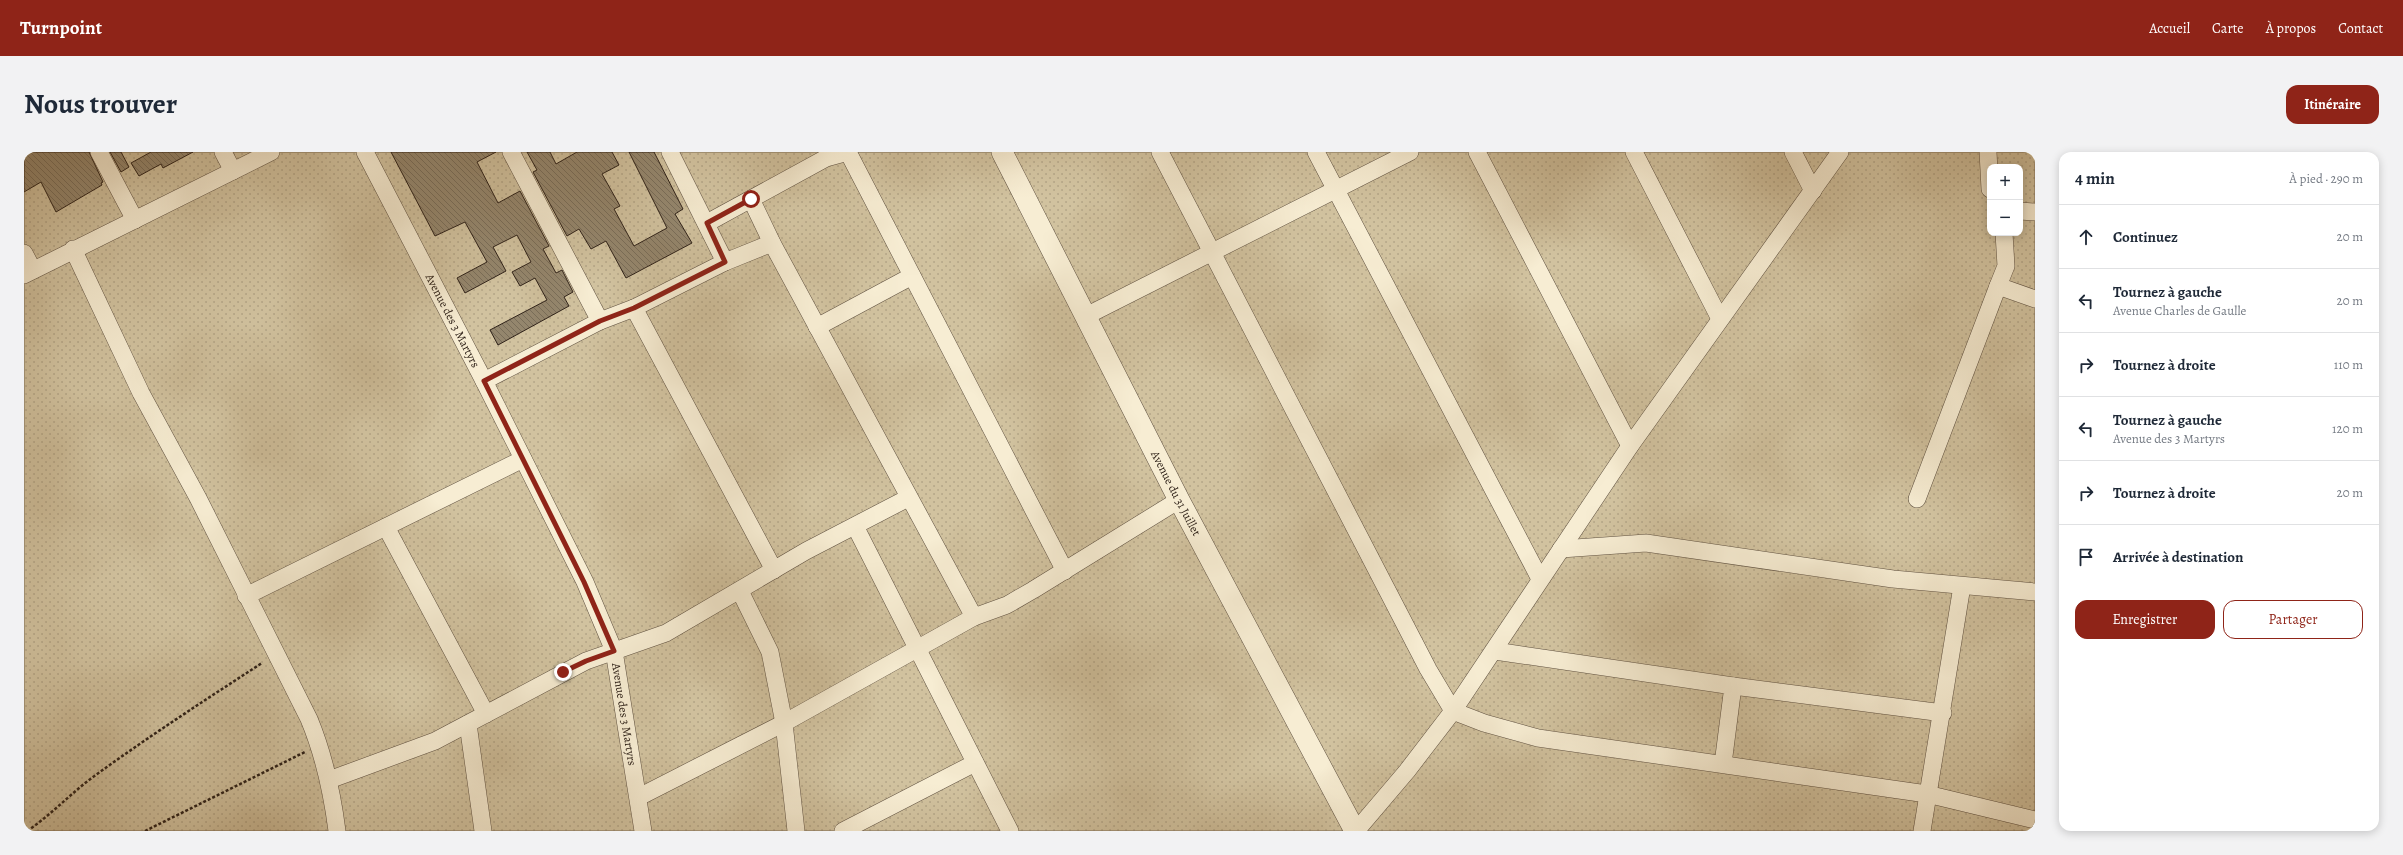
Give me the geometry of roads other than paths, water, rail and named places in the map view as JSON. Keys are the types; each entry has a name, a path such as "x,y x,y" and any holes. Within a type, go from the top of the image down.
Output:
{"street":[{"path":"99,152 135,220"},
{"path":"223,152 233,171"},
{"path":"24,253 29,272 271,152"},
{"name":"Avenue des 3 Martyrs","path":"365,152 523,459 584,582 614,651 639,797 643,831"},
{"path":"511,152 600,321"},
{"path":"670,152 707,223 725,262"},
{"path":"707,223 751,199 824,155 848,152 1065,571"},
{"name":"Avenue du 31 Juillet","path":"1002,152 1179,500 1356,831"},
{"path":"1160,152 1213,251 1428,669 1453,711 1484,723 1538,738 1927,794 2035,820"},
{"path":"1316,152 1540,578"},
{"path":"1086,316 1410,152"},
{"path":"1477,152 1630,446"},
{"path":"1634,152 1720,319"},
{"path":"1792,152 1813,191"},
{"path":"1356,831 1407,771 1453,711 1495,651 1540,578 1630,446 1840,152"},
{"path":"1988,152 1989,164"},
{"path":"751,199 772,243 908,498 974,616"},
{"path":"2023,211 2035,212"},
{"path":"1917,499 2006,266 2004,236"},
{"path":"484,381 600,321 634,308 725,262 772,243"},
{"path":"73,249 141,393 198,498 246,596 277,653 320,745 329,780 336,831"},
{"path":"817,327 912,276"},
{"path":"1998,286 2035,299"},
{"path":"634,308 774,570"},
{"path":"246,596 523,459"},
{"path":"329,780 435,741 586,661 666,633 774,570 908,498"},
{"path":"639,797 784,723 917,650 974,616 1007,605 1065,571 1179,500"},
{"path":"855,526 1010,831"},
{"path":"386,528 486,714"},
{"path":"1561,549 1646,543 1819,569 1962,586 2035,592"},
{"path":"1922,831 1927,794 1943,713 1962,586"},
{"path":"740,591 770,652 784,723 796,831"},
{"path":"1495,651 1733,686 1943,713"},
{"path":"1722,764 1733,686"},
{"path":"468,724 483,831"},
{"path":"843,831 975,763"}]}
